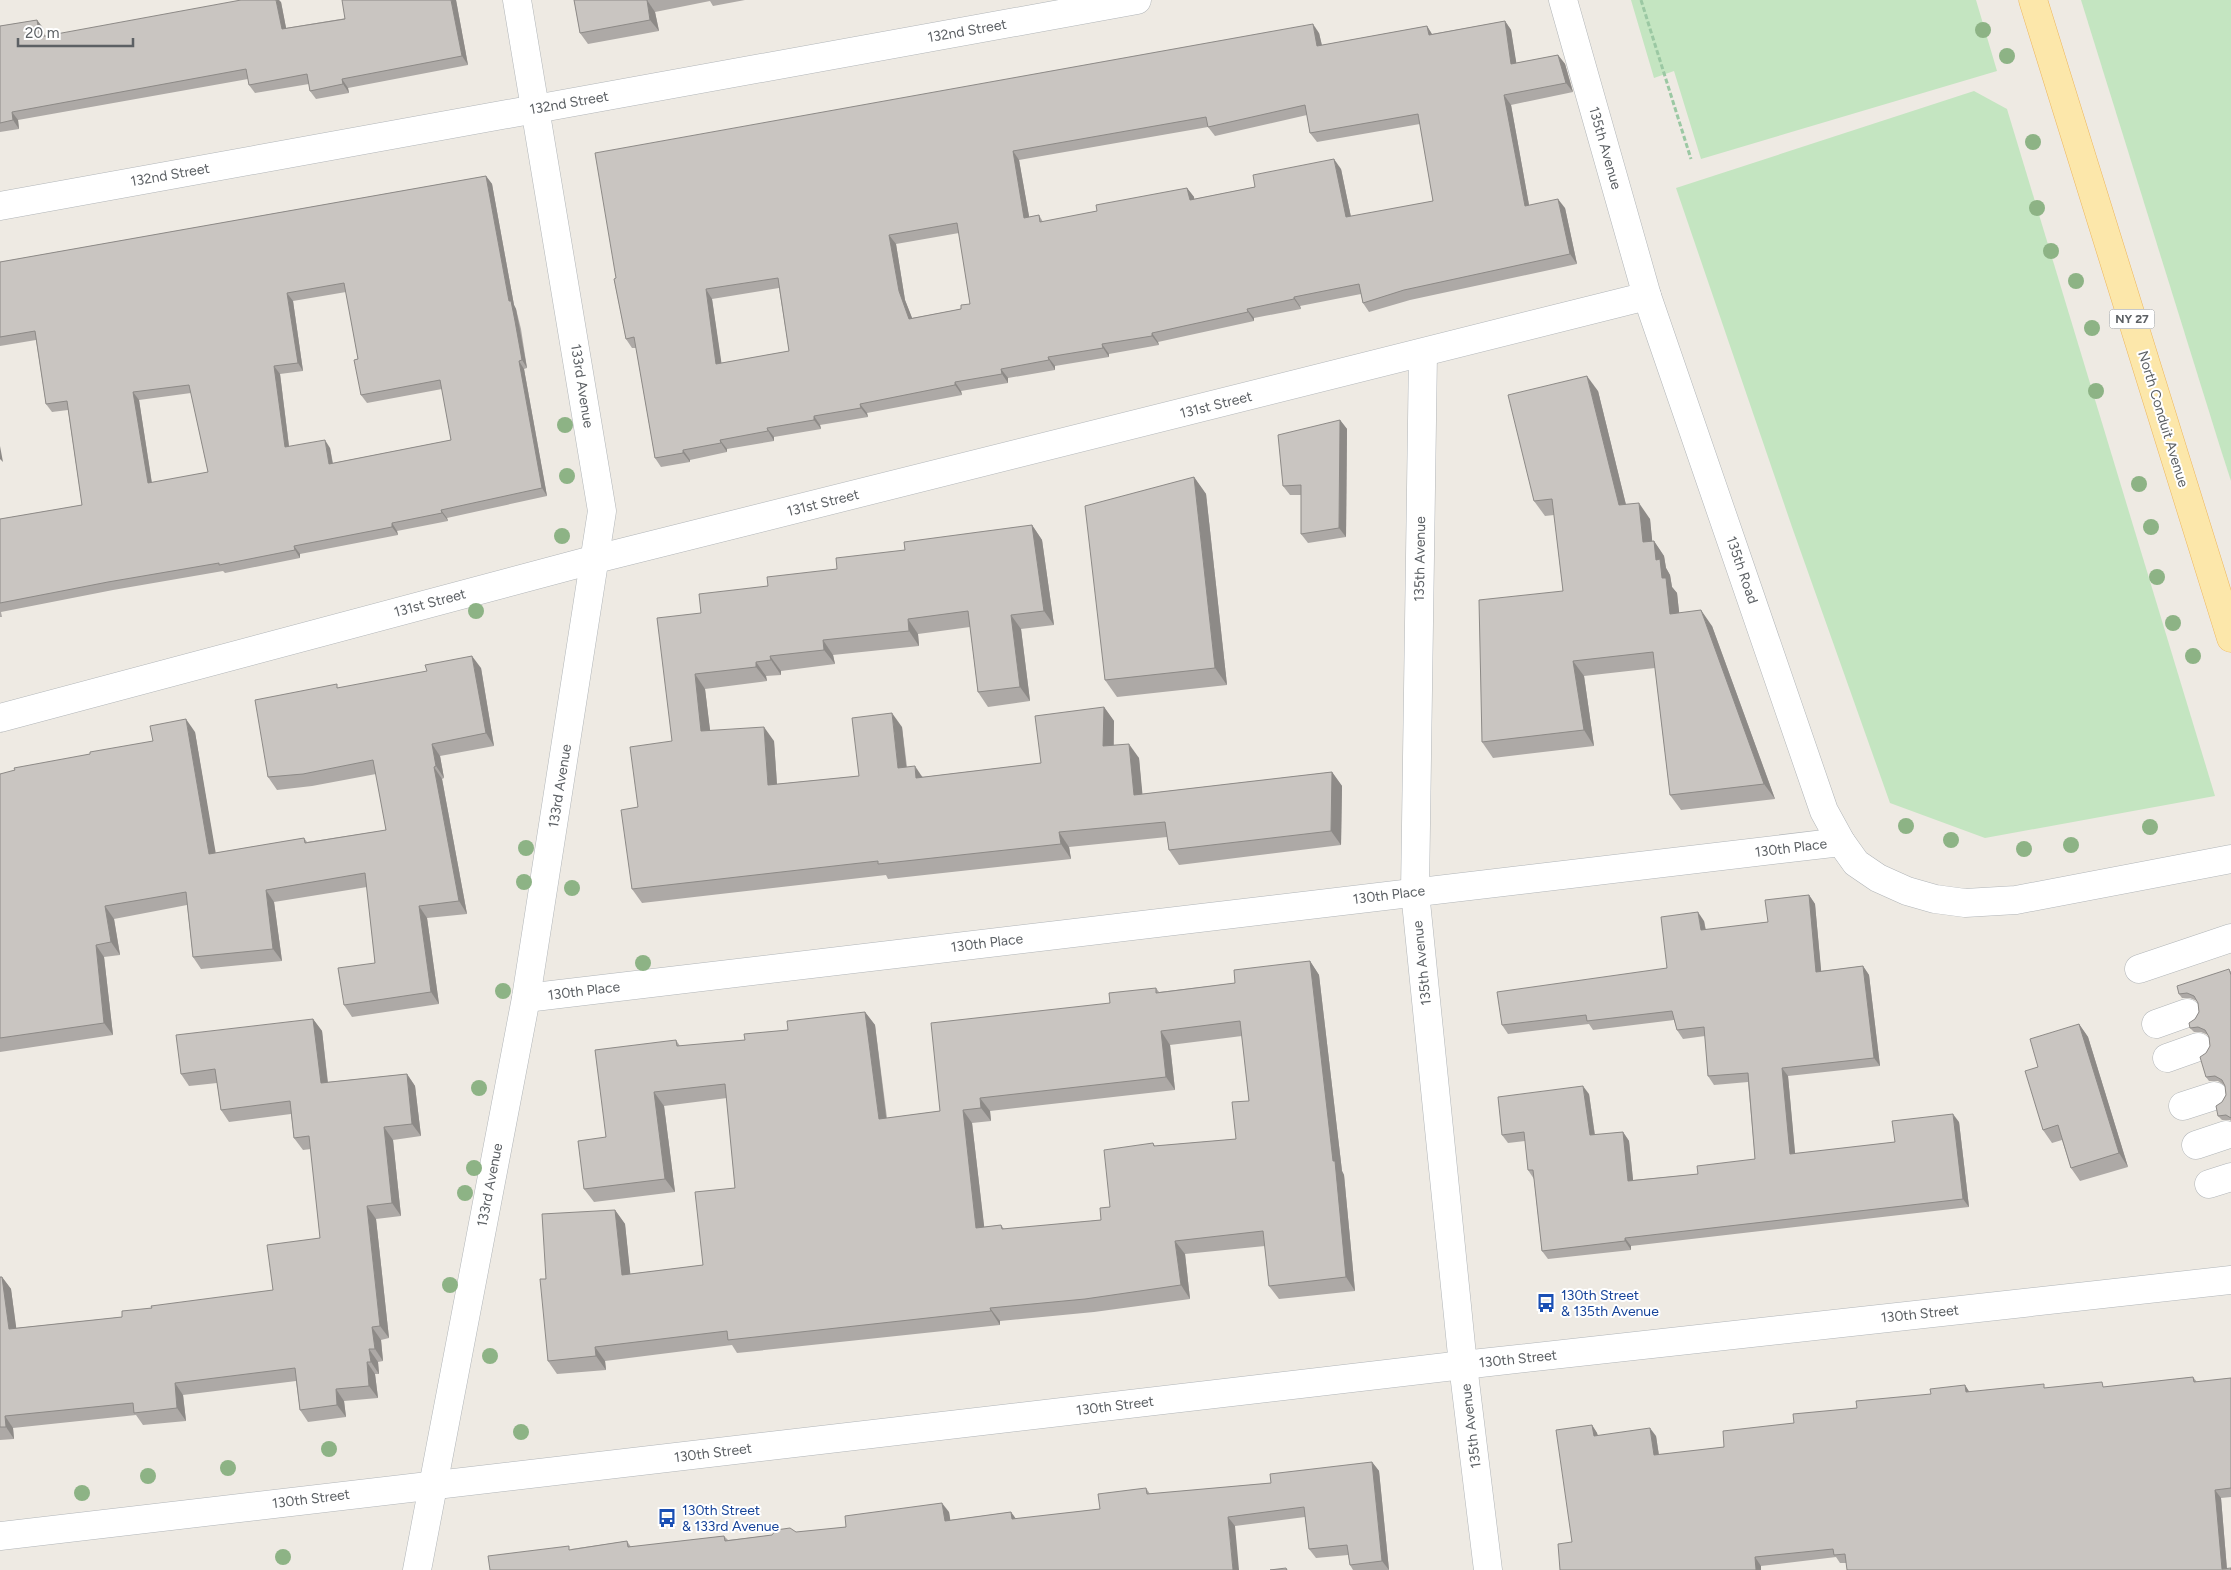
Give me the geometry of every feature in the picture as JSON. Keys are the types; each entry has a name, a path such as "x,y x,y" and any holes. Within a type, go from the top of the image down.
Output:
{"main road":[{"name":"North Conduit Avenue","path":"2033,0 2231,638"}],"street":[{"name":"133rd Avenue","path":"417,1570 526,998 602,511 517,0"},
{"name":"132nd Street","path":"0,206 1137,0"},
{"name":"135th Avenue","path":"1563,0 1647,296"},
{"name":"131st Street","path":"0,718 596,559 1422,354 1647,296"},
{"name":"135th Road","path":"1647,296 1824,811 1841,842"},
{"name":"135th Avenue","path":"1422,354 1415,892 1463,1365 1488,1570"},
{"name":"130th Place","path":"526,998 1841,842 1856,863 1878,878 1907,891 1935,899 1965,903 2016,900 2231,858"},
{"path":"2139,969 2231,938"},
{"path":"2156,1024 2188,1013"},
{"path":"2167,1058 2198,1047"},
{"path":"2183,1106 2214,1096"},
{"path":"2196,1146 2226,1135"},
{"name":"130th Street","path":"0,1536 1463,1365 2231,1280"}],"path":[{"path":"1641,0 1691,159"}],"green space":[{"path":"1631,0 1976,0 1997,71 1701,159 1674,71 1654,78"},
{"path":"2081,0 2231,0 2231,481 2221,450"},
{"path":"1974,91 2007,109 2215,796 1985,838 1890,803 1792,527 1676,188"}],"building":[{"path":"241,0 276,0 282,29 345,19 342,0 451,0 462,56 342,79 343,84 310,91 307,74 249,85 246,69 12,112 13,120 0,123 0,26 37,20 40,37"},
{"path":"574,0 647,0 650,20 580,33"},
{"path":"1505,21 1511,64 1558,55 1566,83 1504,95 1525,206 1558,199 1570,254 1404,290 1363,303 1359,284 1294,297 1294,299 1247,309 1248,312 1152,333 1152,336 1102,344 1103,348 1048,357 1049,360 1001,369 1002,374 955,382 955,385 860,404 861,408 814,416 814,420 767,428 768,431 720,440 721,443 683,450 683,453 655,458 634,337 626,339 614,279 616,278 595,153 1313,24 1317,46 1427,26 1429,35","holes":["1305,105 1310,133 1418,114 1433,201 1346,217 1334,159 1253,175 1255,187 1190,200 1187,188 1096,205 1097,211 1040,222 1039,215 1024,218 1013,151 1206,117 1208,127","957,223 970,304 961,305 961,309 909,319 899,291 889,235","778,278 789,351 716,364 706,289"]},
{"path":"486,176 522,360 519,361 542,488 441,510 442,513 392,523 392,527 294,546 295,550 219,565 219,563 108,582 0,603 0,519 82,505 67,401 46,404 35,331 0,337 0,262","holes":["344,283 358,359 354,360 361,395 440,380 451,440 329,464 325,440 285,447 274,366 298,363 287,293","189,385 208,472 148,483 133,392"]},
{"path":"1587,376 1619,505 1639,503 1643,542 1654,541 1656,560 1660,559 1662,578 1666,578 1670,614 1701,610 1764,784 1670,795 1653,652 1573,661 1584,730 1482,742 1479,600 1563,591 1552,499 1534,501 1508,395"},
{"path":"1340,420 1339,528 1301,534 1301,485 1283,486 1278,435"},
{"path":"1194,477 1215,668 1105,680 1085,506"},
{"path":"1032,525 1044,611 1011,615 1020,687 978,692 968,611 908,619 909,631 823,640 824,650 770,656 771,660 756,662 756,667 695,674 701,731 764,727 768,785 859,776 852,718 892,713 898,768 915,766 916,778 1041,763 1035,716 1104,707 1103,746 1129,744 1134,795 1332,772 1331,831 1169,850 1165,822 1059,832 1061,844 878,864 878,861 632,889 621,810 638,807 630,747 672,741 657,618 701,613 699,594 768,586 767,577 837,569 836,558 905,550 904,542"},
{"path":"472,656 486,733 432,744 436,766 434,767 459,901 419,906 431,992 344,1005 338,968 375,963 365,873 266,890 273,949 193,957 186,892 105,906 111,942 96,945 104,1023 0,1038 0,774 15,770 14,768 153,741 150,726 186,719 209,854 304,838 305,843 386,830 373,760 303,774 268,777 255,700 337,684 337,688 427,671 425,665"},
{"path":"1809,895 1816,972 1863,966 1874,1058 1782,1068 1790,1154 1895,1142 1892,1121 1953,1114 1963,1199 1625,1238 1625,1241 1542,1251 1533,1170 1528,1170 1524,1132 1502,1135 1498,1097 1583,1086 1590,1135 1623,1132 1628,1181 1698,1174 1697,1166 1755,1159 1748,1073 1708,1076 1704,1027 1677,1030 1672,1011 1587,1021 1586,1015 1502,1025 1497,992 1667,968 1661,917 1698,912 1701,930 1768,922 1765,900"},
{"path":"1310,961 1333,1161 1335,1161 1346,1277 1269,1286 1263,1231 1175,1241 1181,1285 1085,1299 990,1308 991,1311 728,1340 727,1331 595,1347 596,1356 548,1361 540,1279 546,1279 542,1214 615,1210 622,1275 703,1265 695,1192 735,1188 725,1084 654,1092 665,1179 584,1189 578,1141 606,1137 595,1050 676,1040 677,1046 745,1040 744,1034 788,1030 787,1021 865,1012 879,1119 940,1111 931,1023 1110,1003 1109,993 1156,988 1156,993 1235,983 1234,970","holes":["1240,1021 1249,1101 1232,1102 1236,1139 1154,1146 1153,1143 1104,1150 1110,1207 1100,1208 1101,1220 1002,1229 1001,1225 976,1228 963,1110 981,1108 980,1098 1166,1077 1161,1031"]},
{"path":"2229,969 2231,975 2231,1118 2226,1115 2218,1116 2216,1106 2222,1102 2226,1095 2225,1086 2222,1080 2215,1076 2206,1077 2200,1057 2206,1053 2210,1046 2209,1037 2205,1030 2198,1027 2190,1028 2189,1023 2195,1019 2199,1012 2198,1003 2194,996 2187,993 2179,994 2177,986"},
{"path":"313,1019 321,1083 407,1074 412,1124 384,1127 392,1203 367,1206 380,1326 372,1327 375,1349 369,1349 371,1362 367,1362 369,1386 336,1389 337,1405 300,1410 295,1368 175,1383 177,1408 134,1413 133,1403 5,1416 6,1427 0,1427 0,1277 2,1277 9,1329 122,1317 122,1311 273,1290 267,1245 320,1238 309,1136 294,1138 290,1101 221,1110 215,1069 181,1074 176,1035"},
{"path":"2079,1024 2119,1153 2071,1168 2058,1125 2043,1130 2025,1071 2038,1067 2030,1039"},
{"path":"2193,1377 2194,1382 2231,1378 2231,1488 2215,1490 2222,1569 2231,1568 2231,1570 1847,1570 1845,1554 1834,1555 1833,1549 1755,1557 1756,1570 1560,1570 1558,1544 1572,1542 1556,1430 1592,1425 1594,1436 1650,1428 1654,1455 1724,1447 1723,1431 1794,1423 1793,1414 1857,1408 1856,1401 1931,1394 1930,1389 1965,1385 1966,1392 2044,1384 2044,1388 2102,1382 2103,1387"},
{"path":"1372,1462 1382,1561 1350,1565 1347,1545 1309,1549 1304,1507 1228,1517 1233,1570 490,1570 488,1556 569,1546 569,1550 627,1541 628,1547 724,1536 725,1541 772,1535 776,1530 790,1528 796,1532 846,1527 845,1516 942,1503 945,1521 1011,1512 1012,1519 1100,1509 1098,1494 1146,1488 1147,1494 1271,1483 1270,1474"},
{"path":"1286,1568 1287,1570 1270,1570"}],"place":[{"name":"130th Street & 135th Avenue","path":"1546,1303"},
{"name":"130th Street & 133rd Avenue","path":"667,1518"}]}
